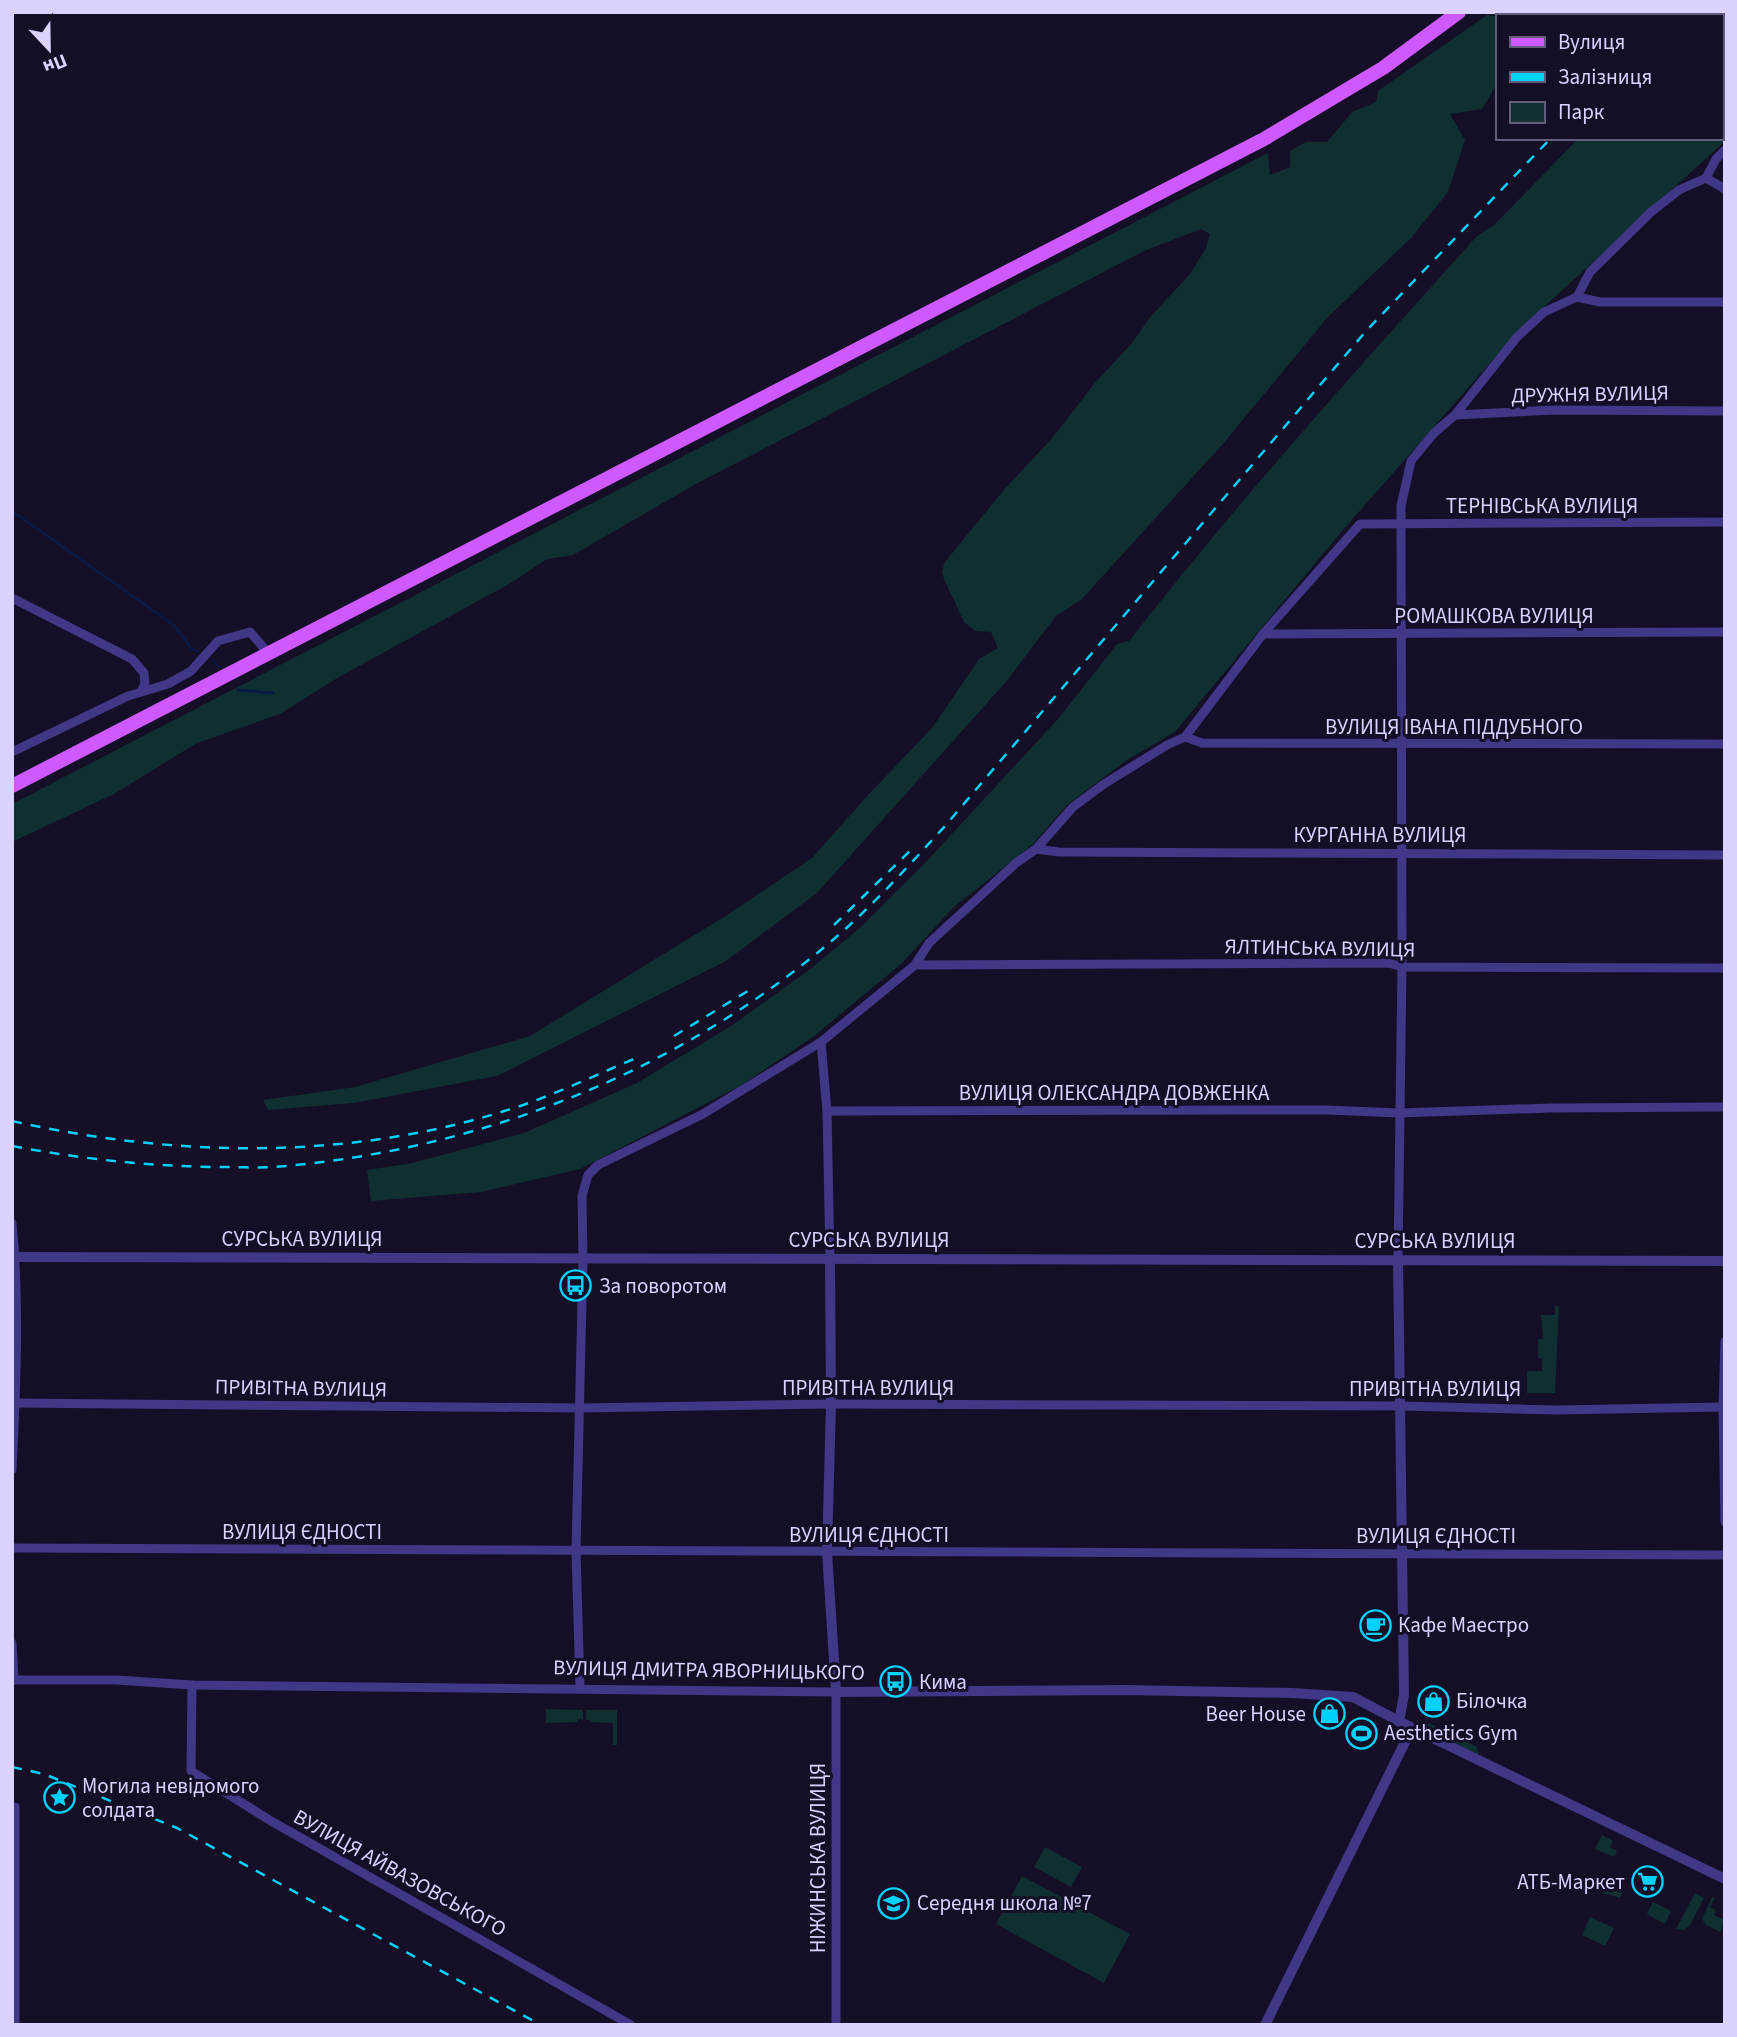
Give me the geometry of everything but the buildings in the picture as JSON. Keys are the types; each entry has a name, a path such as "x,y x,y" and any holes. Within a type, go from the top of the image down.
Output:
{"main road":[{"path":"12,786 1264,139 1382,68 1459,12"}],"street":[{"path":"1577,297 1590,272 1651,212 1679,190 1706,178 1716,159 1725,150"},
{"path":"1706,178 1725,189"},
{"path":"1399,1722 1405,1695 1398,1261 1402,967 1401,506 1411,461 1434,433 1455,415 1517,337 1544,312 1577,297 1600,302 1725,302"},
{"name":"ДРУЖНЯ ВУЛИЦЯ","path":"1455,415 1555,410 1725,411"},
{"name":"ТЕРНІВСЬКА ВУЛИЦЯ","path":"1263,634 1360,524 1725,522"},
{"path":"12,598 132,659 144,673 145,683 141,692"},
{"path":"12,752 73,721 141,692 168,684 191,671 218,641 227,637 250,632 269,654"},
{"name":"РОМАШКОВА ВУЛИЦЯ","path":"1263,634 1725,632"},
{"path":"580,1688 576,1551 582,1196 589,1175 598,1165 703,1114 821,1042 915,965 929,943 952,920 1016,863 1036,849 1073,807 1167,745 1185,737 1263,634"},
{"name":"ВУЛИЦЯ ІВАНА ПІДДУБНОГО","path":"1185,737 1202,743 1725,744"},
{"name":"КУРГАННА ВУЛИЦЯ","path":"1036,849 1059,852 1725,855"},
{"name":"ЯЛТИНСЬКА ВУЛИЦЯ","path":"915,965 1389,963 1402,967 1725,968"},
{"path":"821,1042 827,1111 830,1259 831,1405 827,1552 836,1692"},
{"path":"1725,1106 1725,1117"},
{"name":"ВУЛИЦЯ ОЛЕКСАНДРА ДОВЖЕНКА","path":"827,1111 1327,1110 1399,1113 1725,1106"},
{"path":"12,1223 12,1470"},
{"name":"СУРСЬКА ВУЛИЦЯ","path":"14,1257 1725,1261"},
{"path":"1725,1340 1725,1522"},
{"name":"ПРИВІТНА ВУЛИЦЯ","path":"14,1403 580,1408 831,1405 1402,1406 1556,1410 1723,1407"},
{"name":"ВУЛИЦЯ ЄДНОСТІ","path":"12,1548 1725,1555"},
{"path":"12,1643 13,1680"},
{"name":"ВУЛИЦЯ ДМИТРА ЯВОРНИЦЬКОГО","path":"13,1680 116,1680 192,1685 836,1692 1139,1690 1353,1697 1399,1722 1725,1879"},
{"name":"ВУЛИЦЯ АЙВАЗОВСЬКОГО","path":"192,1685 191,1771 271,1821 631,2025"},
{"name":"НІЖИНСЬКА ВУЛИЦЯ","path":"836,1692 836,2025"},
{"path":"1265,2025 1412,1728"},
{"path":"15,1807 15,2025"}],"green space":[{"path":"1725,12 1725,141 1520,329 1342,531 1175,732 1127,760 1067,805 1032,845 954,907 901,964 813,1037 740,1086 580,1169 481,1192 371,1201 367,1170 412,1163 524,1133 637,1083 731,1026 809,970 862,926 924,864 1058,719 1117,644 1129,641 1256,486 1477,236 1494,225 1577,140 1723,140 1723,14 1708,14"},
{"path":"1487,15 1496,16 1496,86 1482,109 1450,114 1465,140 1448,192 1411,238 1327,318 1222,445 1081,600 1056,616 1005,683 817,893 726,961 497,1076 354,1103 268,1110 263,1100 355,1087 530,1036 727,915 812,858 932,728 979,659 998,648 991,632 975,631 964,622 944,579 942,571 945,562 1002,492 1053,437 1094,384 1131,344 1151,316 1190,274 1206,248 1210,234 1201,229 1144,251 696,484 573,555 547,559 511,583 339,677 280,714 197,743 114,794 12,842 12,804 1268,153 1270,175 1290,167 1290,151 1306,142 1327,142 1352,112 1376,102 1378,91"},
{"path":"1555,1306 1559,1306 1555,1393 1527,1393 1527,1371 1542,1371 1542,1358 1538,1358 1538,1339 1543,1339 1541,1315 1555,1315"},
{"path":"546,1709 583,1710 583,1720 546,1723"},
{"path":"586,1710 617,1710 617,1745 613,1745 613,1723 586,1720"},
{"path":"1429,1723 1477,1747 1479,1755 1425,1728"},
{"path":"1602,1835 1613,1841 1610,1847 1617,1851 1614,1857 1595,1849"},
{"path":"1045,1847 1082,1867 1071,1887 1034,1867"},
{"path":"1022,1876 1130,1934 1104,1983 996,1924"},
{"path":"1605,1879 1624,1888 1620,1898 1603,1893 1601,1889"},
{"path":"1695,1893 1704,1898 1690,1925 1684,1930 1676,1929"},
{"path":"1712,1897 1715,1898 1710,1907 1716,1910 1714,1915 1725,1920 1720,1932 1706,1925 1702,1919"},
{"path":"1653,1902 1671,1911 1665,1924 1647,1914"},
{"path":"1590,1917 1614,1928 1605,1946 1582,1935"}],"waterway":[{"path":"12,511 175,626 191,648 198,652"},
{"path":"213,660 219,667"},
{"path":"237,690 273,693"}],"railway":[{"path":"12,1146 114,1161 191,1166 275,1167 353,1158 429,1143 504,1122 578,1095 648,1063 716,1025 781,981 842,932 895,880 945,826 1366,331 1549,140"},
{"path":"834,925 912,849"},
{"path":"674,1036 751,989"},
{"path":"12,1121 138,1142 202,1147 329,1145 393,1137 455,1125 517,1107 641,1056"},
{"path":"12,1767 44,1774 177,1828 541,2025"}],"place":[{"name":"За поворотом","path":"576,1286"},
{"name":"Кафе Маестро","path":"1375,1625"},
{"name":"Кима","path":"896,1682"},
{"name":"Білочка","path":"1433,1701"},
{"name":"Beer House","path":"1329,1714"},
{"name":"Aesthetics Gym","path":"1361,1733"},
{"name":"Могила невідомого солдата","path":"59,1798"},
{"name":"АТБ-Маркет","path":"1648,1882"},
{"name":"Середня школа №7","path":"894,1903"}]}
